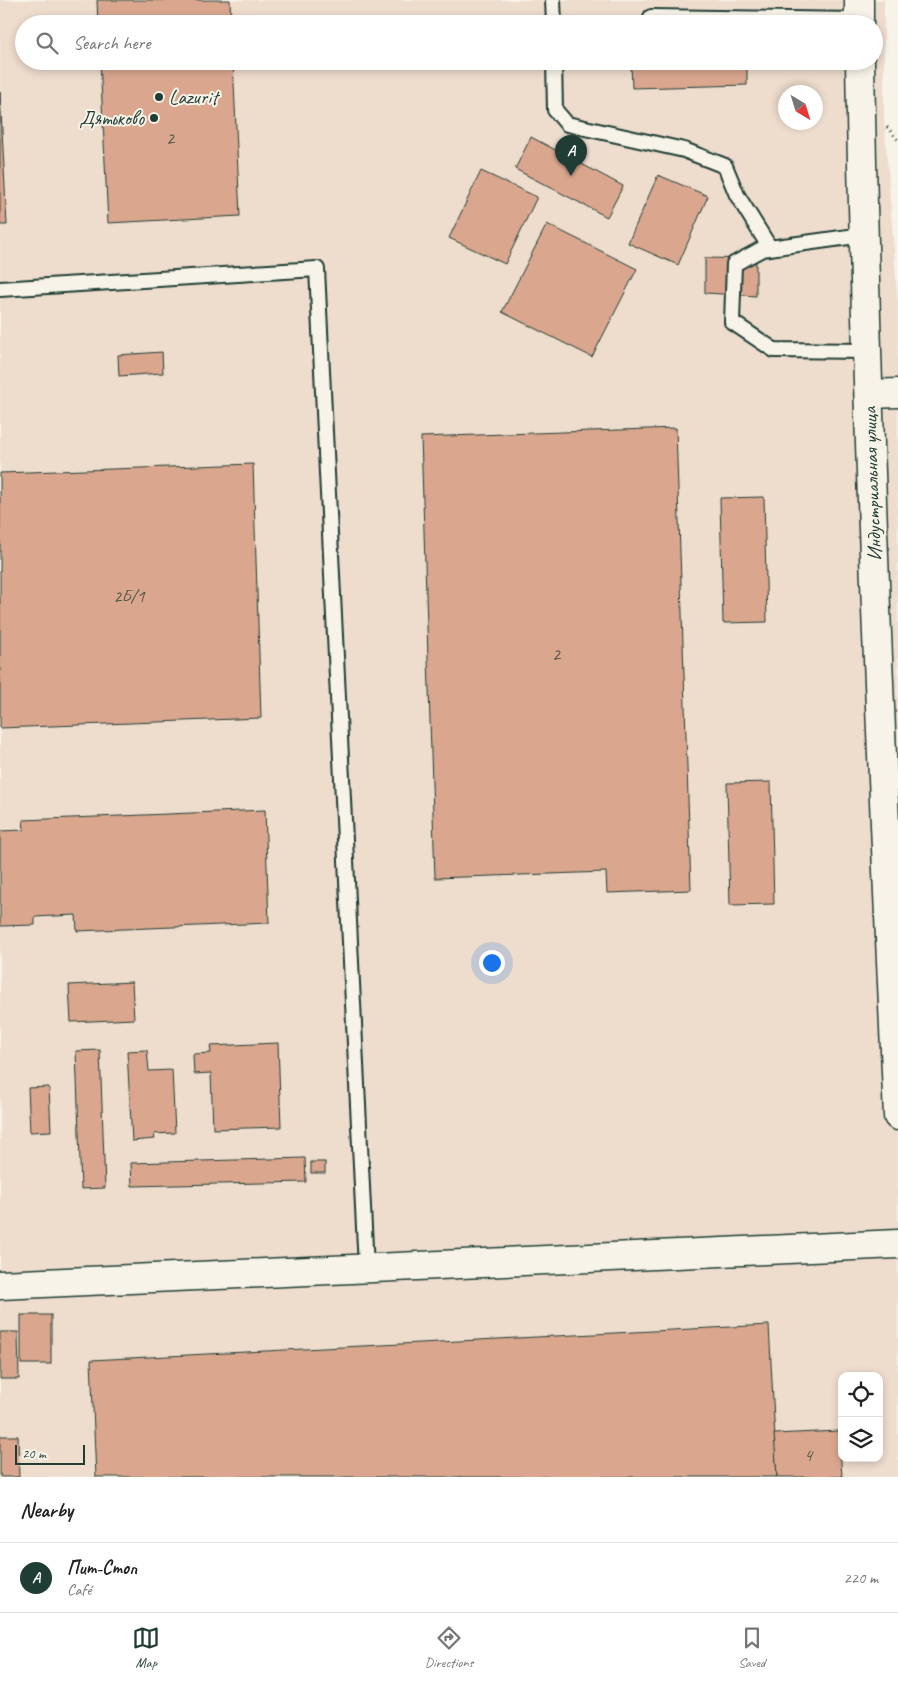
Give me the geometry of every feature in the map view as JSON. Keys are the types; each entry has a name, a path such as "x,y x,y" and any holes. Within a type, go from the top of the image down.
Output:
{"street":[{"name":"Индустриальная улица","path":"860,70 867,351 898,1116"},
{"path":"869,394 898,393"},
{"path":"0,1285 898,1244"}],"lane":[{"path":"554,0 554,15"},
{"path":"554,70 555,110 567,124 684,150 725,166 737,195 770,248"},
{"path":"863,235 762,249 734,264 732,322 774,350 867,351"},
{"path":"0,289 317,269 366,1268"}],"shaded area":[{"path":"0,0 884,0 884,118 898,305 898,1477 0,1477"}],"building":[{"path":"97,0 230,0 231,15 98,15"},
{"path":"100,70 233,70 240,216 108,223"},
{"path":"631,70 747,70 747,85 632,88"},
{"path":"0,92 7,225 0,225"},
{"path":"531,137 623,186 607,217 515,169"},
{"path":"481,171 537,197 505,264 449,238"},
{"path":"658,175 708,196 678,265 628,243"},
{"path":"547,224 637,269 592,357 502,312"},
{"path":"705,258 756,259 756,296 705,293"},
{"path":"162,352 163,373 119,376 118,355"},
{"path":"676,428 691,890 607,893 606,872 435,878 421,437"},
{"path":"253,464 261,718 0,728 0,473"},
{"path":"764,497 767,622 723,623 720,498"},
{"path":"771,782 774,904 730,905 727,783"},
{"path":"265,810 269,923 77,931 76,915 35,917 35,925 0,926 0,831 24,830 23,820"},
{"path":"132,982 134,1019 71,1022 69,985"},
{"path":"278,1043 281,1127 213,1129 211,1073 194,1074 193,1054 211,1053 210,1046"},
{"path":"100,1050 105,1188 81,1189 76,1051"},
{"path":"147,1050 149,1071 172,1070 175,1133 154,1134 155,1139 132,1141 127,1051"},
{"path":"49,1087 51,1131 30,1132 28,1088"},
{"path":"305,1158 306,1182 132,1186 131,1163"},
{"path":"311,1162 325,1162 325,1173 311,1173"},
{"path":"21,1315 51,1315 51,1364 21,1364"},
{"path":"769,1325 777,1477 96,1477 91,1360"},
{"path":"0,1332 18,1332 19,1379 0,1379"},
{"path":"838,1431 838,1462 841,1462 842,1477 777,1477 774,1434"},
{"path":"0,1436 18,1436 19,1477 0,1477"}],"place":[{"name":"Lazurit","path":"159,97"},
{"name":"Дятьково","path":"154,118"},
{"name":"Пит-Стоп","path":"571,176"}]}
